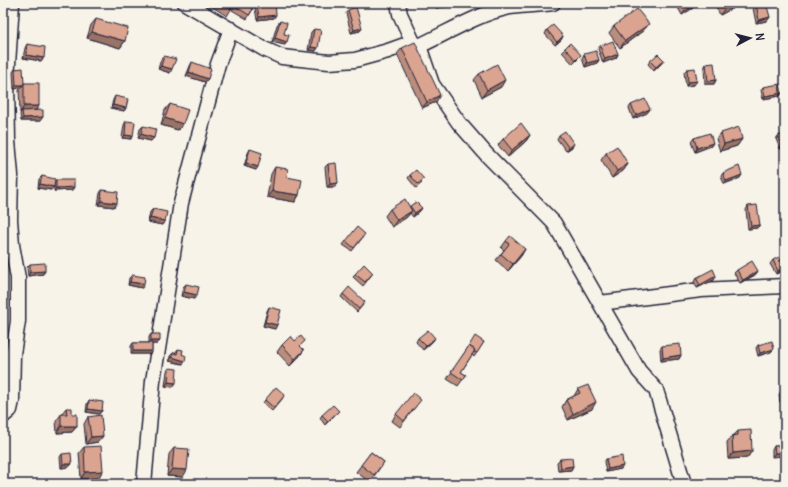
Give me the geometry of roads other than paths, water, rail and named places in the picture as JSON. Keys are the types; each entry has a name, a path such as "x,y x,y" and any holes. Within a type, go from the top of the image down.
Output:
{"street":[{"path":"3,416 10,410 12,401 13,354 18,321 18,278 12,245 10,220 11,175 8,141 7,80 12,3"},
{"path":"186,3 264,49 282,57 330,62 355,60 416,44 461,24 510,7 553,3"},
{"path":"398,3 400,14 416,44 432,84 459,123 487,155 554,223 639,371 656,390 684,484"},
{"path":"144,484 153,381 181,203 218,64 231,29"},
{"path":"600,303 701,290 785,286"}]}
